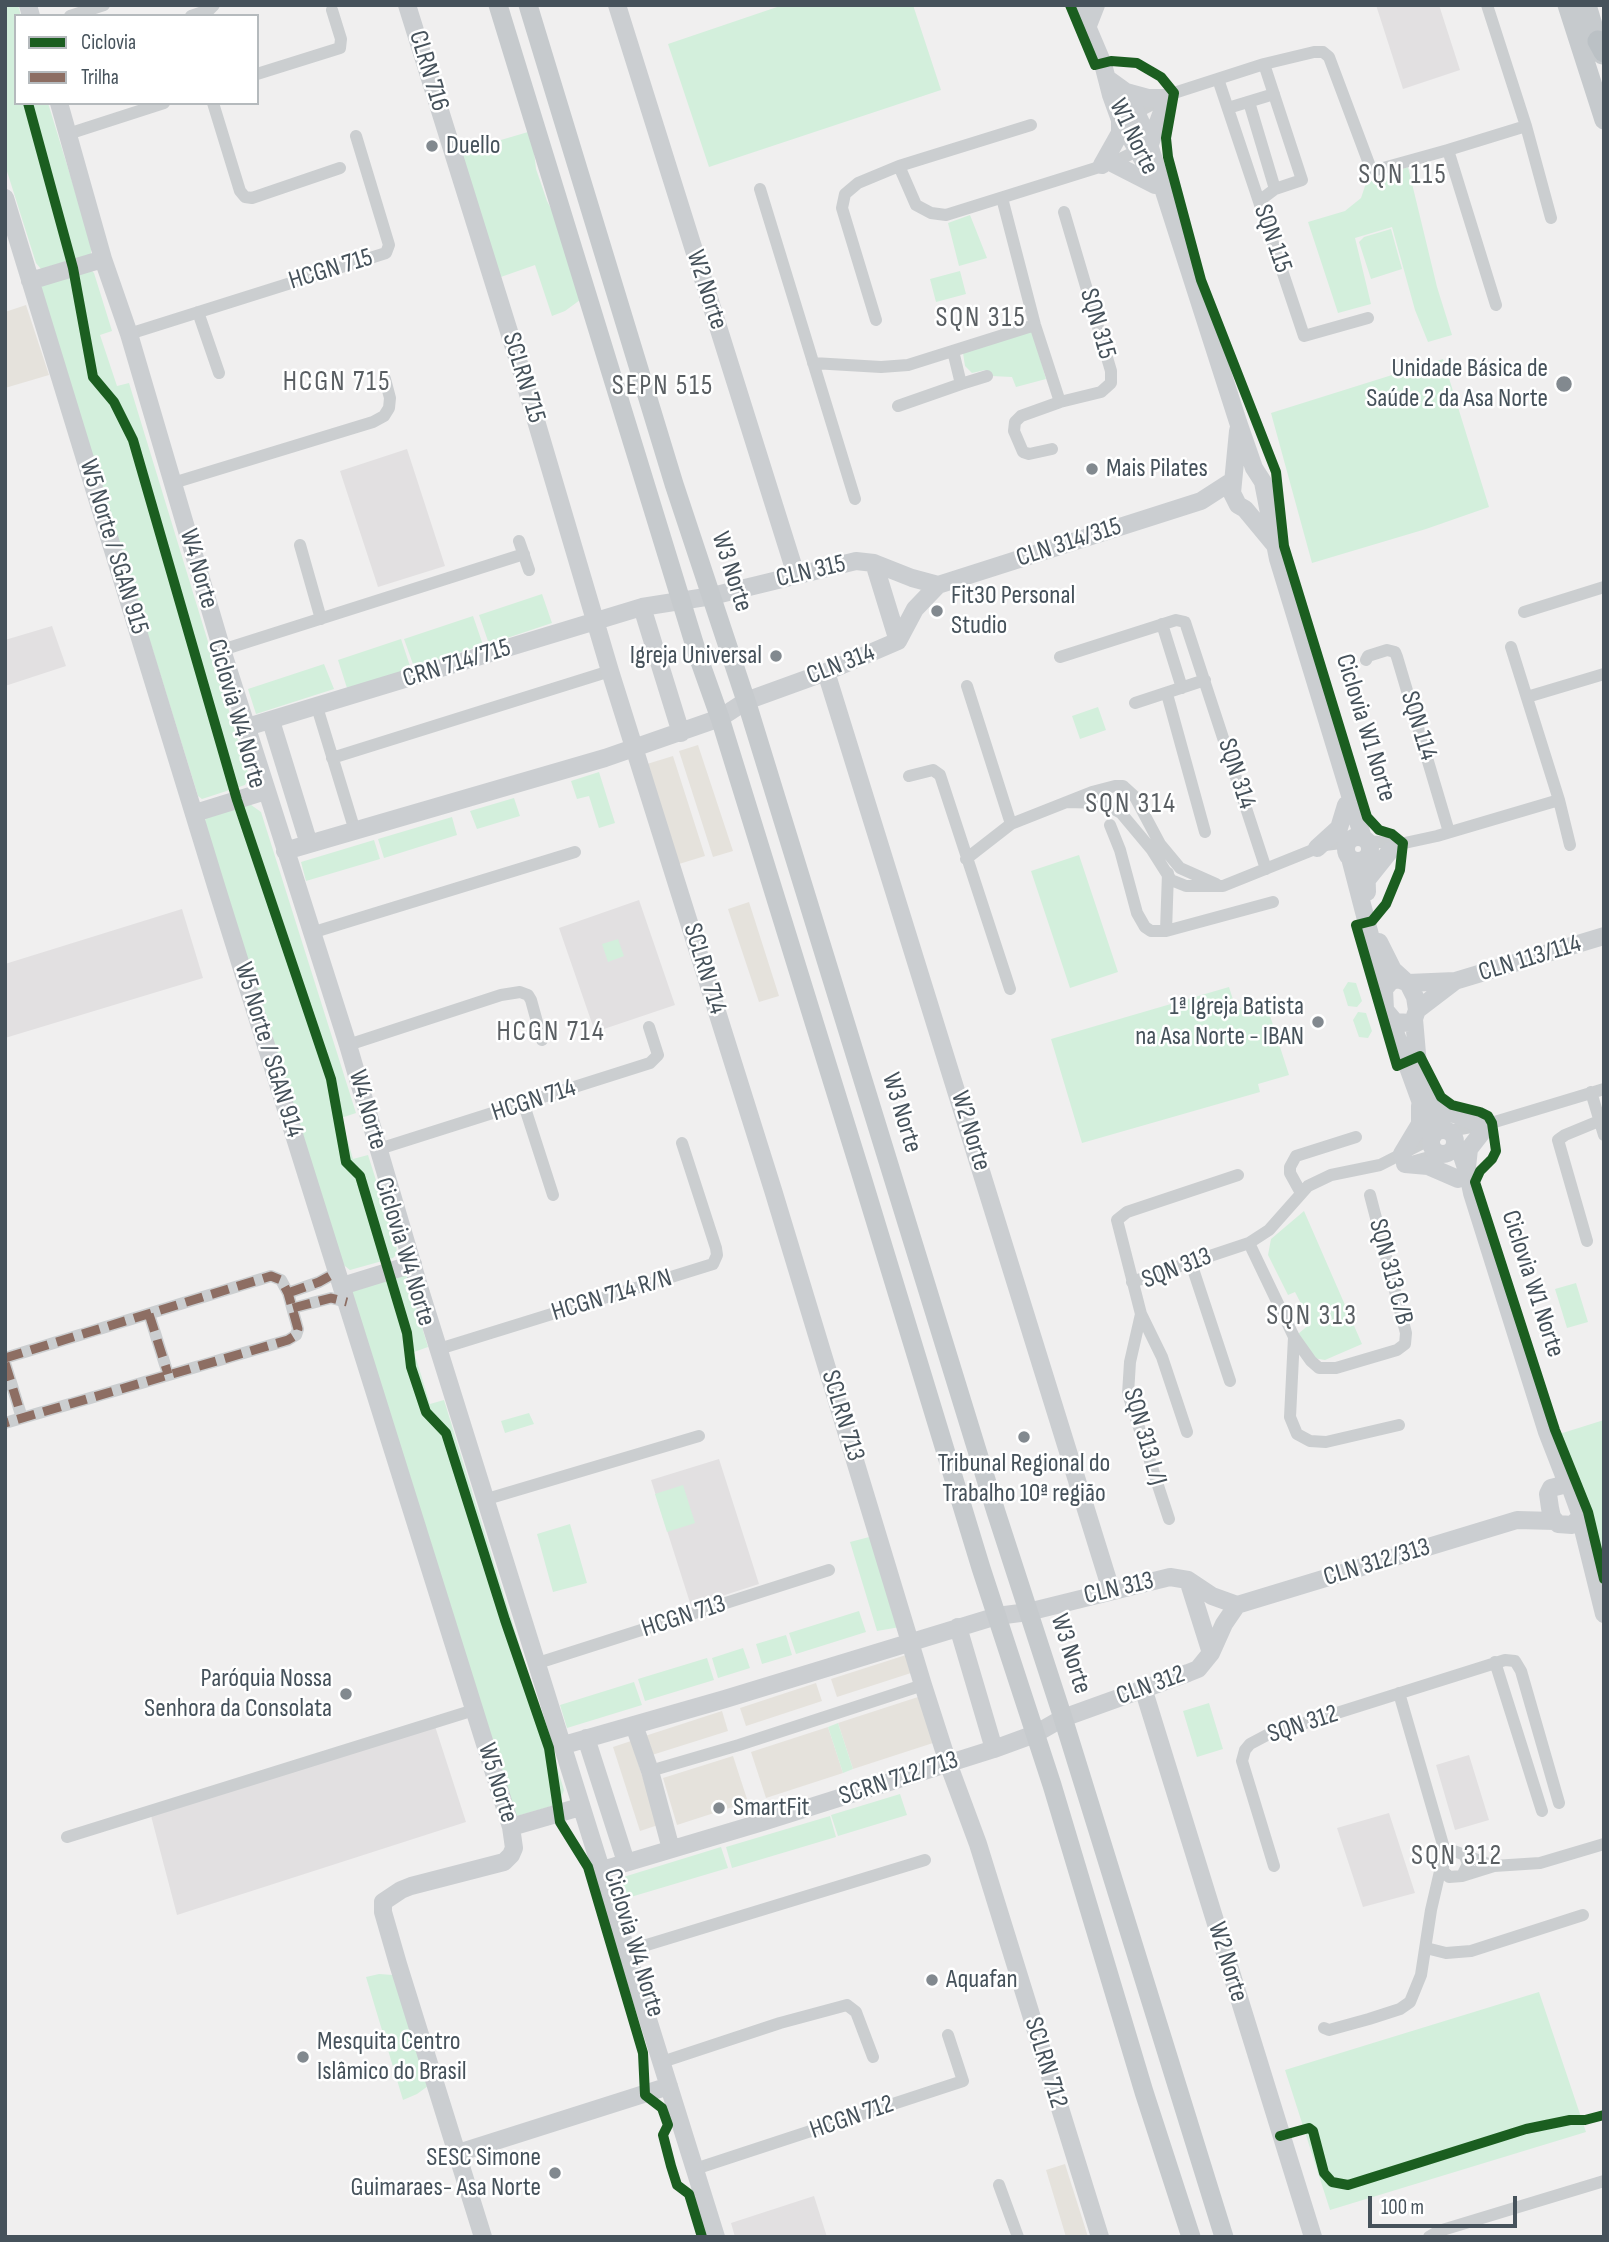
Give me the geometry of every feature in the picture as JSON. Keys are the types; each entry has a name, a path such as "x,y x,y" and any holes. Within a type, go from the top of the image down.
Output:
{"main road":[{"name":"W3 Norte","path":"498,5 1191,2237"},
{"name":"W3 Norte","path":"528,5 674,484 746,701 996,1512 1063,1718 1224,2237"},
{"path":"1567,5 1604,120"},
{"path":"1587,5 1602,51"},
{"path":"637,458 652,487 656,489 674,484"},
{"path":"654,508 670,503 675,506 696,544"},
{"path":"740,786 752,805 776,800"},
{"path":"752,823 770,820 795,862"},
{"path":"956,1485 973,1523 979,1526 988,1523 993,1520 996,1512"},
{"path":"1069,1846 1085,1840 1091,1843 1113,1880"}],"street":[{"path":"76,14 104,5"},
{"path":"197,14 214,5"},
{"name":"CLRN 716","path":"407,5 449,137"},
{"name":"W2 Norte","path":"617,5 796,575"},
{"name":"W1 Norte","path":"1078,5 1108,79 1111,95 1128,116 1161,190 1254,468"},
{"path":"1087,28 1096,5"},
{"path":"1486,5 1526,126 1551,218"},
{"path":"259,73 340,48 341,39 332,10"},
{"path":"1107,164 1128,116 1218,79 1314,52 1324,52 1329,57 1371,169 1376,170 1526,126"},
{"name":"SQN 115","path":"1264,64 1302,180 1275,189"},
{"name":"W1 Norte","path":"1108,79 1126,92 1128,116"},
{"name":"SQN 115","path":"1218,79 1304,336 1368,318"},
{"path":"1126,92 1148,98 1167,98"},
{"path":"1228,108 1273,94"},
{"path":"899,166 916,205 931,213 946,215 1107,164 1143,148 1167,98"},
{"path":"1249,102 1275,189 1259,201"},
{"name":"W4 Norte","path":"60,105 103,259 129,334 222,650 348,1045 439,1349 564,1745 580,1807 628,1951 716,2237"},
{"path":"68,134 158,105"},
{"path":"215,105 240,191 245,197 252,198 340,168"},
{"path":"876,320 842,208 845,194 858,183 899,166 1031,125"},
{"name":"HCGN 715","path":"129,334 386,253 389,250 375,195 356,136"},
{"name":"SCLRN 715","path":"449,137 596,620"},
{"path":"1448,150 1496,305"},
{"path":"1107,164 1161,190"},
{"path":"760,189 855,499"},
{"name":"W5 Norte / SGAN 915","path":"5,198 195,813"},
{"path":"1002,198 1035,325 1060,402"},
{"name":"SQN 315","path":"1052,449 1029,454 1023,452 1014,431 1015,422 1021,416 1060,402 1091,396 1106,389 1111,383 1111,371 1064,212"},
{"path":"30,281 103,259"},
{"path":"198,312 219,373"},
{"path":"813,363 908,365 1035,325"},
{"path":"953,351 961,384"},
{"path":"898,406 987,376"},
{"path":"173,483 373,422 384,416 389,408 390,398 385,379"},
{"name":"W1 Norte","path":"1234,476 1238,422"},
{"path":"1274,544 1233,493 1234,476 1247,466 1254,468 1263,482 1274,544 1345,783 1384,989 1382,1001 1419,1096 1444,1142"},
{"name":"CLN 314/315","path":"938,585 1201,501 1234,476"},
{"path":"1242,507 1259,507 1265,494"},
{"name":"CLN 314/315","path":"1201,501 1242,507"},
{"path":"519,541 529,570"},
{"path":"300,545 321,619"},
{"path":"222,650 524,554"},
{"name":"CLN 315","path":"683,600 712,596 856,561 874,563 938,585"},
{"path":"874,563 898,641"},
{"name":"CLN 314","path":"720,718 746,701 827,672 898,641 921,601 938,585"},
{"path":"1524,612 1604,587"},
{"name":"CRN 714/715","path":"247,727 596,620 642,607 683,600"},
{"path":"642,607 681,733"},
{"path":"596,620 635,748"},
{"name":"SQN 314","path":"1162,624 1176,620 1185,622 1266,869"},
{"path":"1060,657 1162,624 1182,688"},
{"path":"1511,647 1559,800 1570,845"},
{"name":"SQN 114","path":"1366,660 1368,656 1387,650 1391,650 1397,657 1450,832"},
{"name":"CRN 714/715","path":"332,758 610,671"},
{"name":"W2 Norte","path":"827,672 1111,1590"},
{"path":"1527,697 1604,674"},
{"path":"1135,703 1205,680"},
{"path":"967,686 1011,824"},
{"name":"SQN 314","path":"1167,694 1206,832"},
{"path":"317,707 355,831"},
{"path":"285,851 635,748 720,718"},
{"path":"271,721 309,844"},
{"name":"SCLRN 714","path":"635,748 773,1190"},
{"path":"909,776 933,770 940,775 1010,989"},
{"path":"1345,783 1346,805 1366,881 1372,921 1393,970 1406,982 1415,997 1418,1065 1436,1107 1444,1142 1444,1161 1463,1177 1472,1193 1554,1448 1556,1489 1550,1508 1566,1521 1589,1560 1604,1614"},
{"path":"966,859 1011,824 1105,788 1123,786 1132,793 1167,875 1166,931"},
{"path":"1103,803 1105,788"},
{"path":"195,813 266,791"},
{"path":"1167,875 1178,885 1223,886 1335,843 1358,848 1395,848 1559,800"},
{"path":"1067,802 1103,803 1126,818 1185,872 1223,886"},
{"path":"1313,851 1339,828 1346,805"},
{"name":"W5 Norte / SGAN 914","path":"195,813 342,1286"},
{"path":"1110,825 1116,836 1141,921 1151,931 1166,931 1273,902"},
{"path":"1366,881 1395,848"},
{"path":"311,933 575,852"},
{"path":"1167,875 1175,862"},
{"path":"1168,902 1185,872"},
{"name":"CLN 113/114","path":"1406,982 1455,981 1604,936"},
{"path":"1384,989 1391,981 1406,982"},
{"name":"CLN 113/114","path":"1416,1014 1455,981"},
{"path":"348,1045 501,995 520,992 528,995 531,1000 542,1040"},
{"path":"1390,1018 1395,1023 1404,1024 1416,1014"},
{"name":"HCGN 714","path":"379,1149 650,1063 658,1055 649,1027"},
{"path":"1597,1091 1604,1135"},
{"name":"SQN 313","path":"1187,1432 1162,1357 1141,1314 1132,1282 1249,1243 1269,1230 1308,1186 1331,1175 1404,1159 1484,1126 1597,1091"},
{"path":"1419,1096 1420,1124 1404,1159 1463,1177"},
{"path":"524,1105 554,1195"},
{"path":"1436,1107 1484,1126 1469,1149 1463,1177"},
{"path":"1587,1241 1558,1140 1600,1121"},
{"path":"1301,1193 1290,1173 1296,1156 1356,1137"},
{"name":"HCGN 714 R/N","path":"439,1349 706,1268 715,1261 716,1248 682,1143"},
{"path":"1132,1282 1116,1220 1121,1215 1238,1175"},
{"name":"SCLRN 713","path":"773,1190 923,1685"},
{"name":"SQN 313 C/B","path":"1294,1337 1311,1361 1319,1368 1326,1369 1369,1360 1397,1350 1405,1344 1406,1333 1370,1195"},
{"path":"1249,1243 1294,1337 1290,1417 1297,1434 1310,1441 1326,1442 1399,1425"},
{"path":"1191,1263 1230,1381"},
{"path":"293,1308 326,1299 342,1286 414,1264"},
{"path":"5,1423 22,1418 168,1374 293,1338 298,1329 288,1293 281,1280 271,1276 5,1360 22,1418"},
{"path":"288,1293 319,1282 342,1286"},
{"path":"319,1282 326,1299"},
{"name":"W5 Norte","path":"342,1286 511,1827 514,1848 504,1861 411,1886 383,1902 383,1912 398,1964 483,2237"},
{"path":"149,1314 168,1374"},
{"name":"SQN 313 L/J","path":"1141,1314 1130,1362 1128,1394 1169,1519"},
{"path":"487,1499 699,1436"},
{"path":"1556,1489 1575,1496 1566,1521"},
{"name":"CLN 312/313","path":"1517,1520 1556,1489"},
{"name":"CLN 312/313","path":"1237,1605 1517,1520 1566,1521"},
{"name":"HCGN 713","path":"538,1663 830,1570"},
{"name":"CLN 313","path":"997,1616 1028,1612 1170,1577 1188,1580 1212,1595 1237,1605"},
{"path":"1188,1580 1211,1653"},
{"name":"CLN 312","path":"1035,1734 1063,1718 1198,1669 1211,1653 1224,1624 1237,1605"},
{"path":"564,1745 997,1616"},
{"path":"958,1627 995,1749"},
{"path":"1542,1811 1495,1662 1511,1660 1519,1666 1559,1803"},
{"name":"SQN 312","path":"1274,1866 1242,1760 1250,1744 1267,1735 1495,1662"},
{"path":"650,1771 923,1685"},
{"name":"SCLRN 712","path":"923,1685 978,1844 1100,2237"},
{"name":"W2 Norte","path":"1143,1688 1313,2237"},
{"path":"1399,1693 1438,1825 1452,1857 1468,1864 1460,1877 1434,1898"},
{"path":"67,1837 474,1710"},
{"path":"634,1725 650,1771 671,1849"},
{"name":"SCRN 712/713","path":"602,1870 763,1822 1035,1734"},
{"path":"586,1738 626,1862"},
{"path":"511,1827 580,1807"},
{"path":"1452,1857 1446,1874 1460,1877 1494,1866 1540,1863 1604,1844"},
{"path":"1452,1857 1494,1866"},
{"path":"1324,2028 1329,2030 1369,2019 1407,2005 1419,1982 1434,1898 1452,1857"},
{"path":"628,1951 925,1860"},
{"path":"1426,1948 1446,1953 1471,1951 1583,1915"},
{"name":"HCGN 712","path":"662,2062 780,2023 847,2005 856,2012 873,2057"},
{"name":"HCGN 712","path":"695,2169 963,2081 948,2035"},
{"path":"458,2153 670,2086"},
{"path":"1429,2237 1439,2231 1604,2181"},
{"path":"999,2185 1018,2237"}],"shaded area":[{"path":"1376,5 1439,5 1460,70 1403,89"},
{"path":"26,305 49,375 5,388 5,312"},
{"path":"407,449 445,566 378,587 340,471"},
{"path":"52,626 66,666 5,686 5,640"},
{"path":"698,745 733,851 713,857 679,751"},
{"path":"673,756 705,856 679,864 647,764"},
{"path":"639,900 675,1005 595,1032 559,928"},
{"path":"749,902 779,996 759,1002 728,909"},
{"path":"182,909 203,978 5,1038 5,964"},
{"path":"719,1459 759,1584 691,1606 651,1480"},
{"path":"906,1655 911,1673 837,1697 831,1679"},
{"path":"816,1683 822,1701 746,1726 740,1708"},
{"path":"918,1697 933,1743 853,1769 838,1723"},
{"path":"722,1711 728,1731 652,1755 645,1736"},
{"path":"434,1723 466,1822 177,1915 150,1812"},
{"path":"828,1727 843,1773 766,1798 751,1752"},
{"path":"631,1741 658,1825 640,1831 613,1747"},
{"path":"1469,1755 1489,1820 1455,1830 1436,1765"},
{"path":"733,1756 748,1802 677,1825 663,1778"},
{"path":"1389,1813 1415,1893 1363,1907 1337,1828"},
{"path":"1065,2164 1088,2237 1066,2237 1046,2170"},
{"path":"814,2196 827,2237 735,2237 731,2223"}],"green space":[{"path":"5,5 18,5 20,14 14,14 14,105 49,105 91,243 91,254 41,269 36,263 5,165"},
{"path":"783,5 913,5 941,90 709,167 668,44"},
{"path":"528,132 536,169 547,201 558,222 580,300 565,311 552,316 535,265 498,278 460,152"},
{"path":"1408,167 1437,287 1452,335 1428,342 1415,310 1392,227 1355,238 1371,304 1338,313 1308,222 1345,211 1361,198 1366,183"},
{"path":"970,215 987,258 959,266 948,223"},
{"path":"1391,229 1402,269 1371,279 1359,242 1364,237"},
{"path":"90,269 94,273 112,331 100,335 117,386 129,383 249,776 245,785 202,799 198,796 40,287 44,281"},
{"path":"960,271 966,294 936,302 930,279"},
{"path":"1032,330 1046,379 1016,387 1012,377 991,376 985,370 972,373 965,366 963,353"},
{"path":"1443,359 1489,507 1312,563 1271,413"},
{"path":"542,594 552,623 489,644 479,615"},
{"path":"473,616 483,645 414,667 404,639"},
{"path":"401,639 411,669 347,688 338,660"},
{"path":"324,664 334,689 256,714 248,689"},
{"path":"1098,707 1106,730 1080,739 1072,716"},
{"path":"599,772 615,823 599,828 589,796 577,799 571,781"},
{"path":"514,798 520,816 477,829 470,811"},
{"path":"247,802 261,812 356,1113 341,1118 353,1159 368,1155 396,1243 397,1254 393,1258 350,1270 341,1263 204,826 206,816"},
{"path":"452,817 457,835 384,858 378,839"},
{"path":"374,840 380,859 306,881 301,862"},
{"path":"1079,855 1118,972 1070,988 1031,871"},
{"path":"618,939 624,956 608,962 602,944"},
{"path":"1348,982 1356,983 1362,1001 1357,1007 1348,1006 1343,990"},
{"path":"1229,987 1236,1009 1265,1000 1289,1075 1258,1084 1260,1092 1082,1143 1051,1039"},
{"path":"1358,1012 1366,1013 1372,1031 1368,1038 1359,1037 1353,1020"},
{"path":"1304,1211 1362,1344 1325,1360 1313,1358 1298,1334 1311,1323 1295,1292 1288,1295 1268,1255 1271,1239"},
{"path":"406,1274 428,1347 414,1352 430,1404 444,1400 564,1790 559,1804 517,1816 511,1813 352,1294 352,1288"},
{"path":"1576,1283 1588,1322 1567,1328 1555,1289"},
{"path":"529,1413 534,1424 505,1433 501,1421"},
{"path":"1604,1420 1604,1571 1599,1572 1553,1436"},
{"path":"683,1485 695,1523 667,1532 655,1494"},
{"path":"570,1524 587,1583 553,1592 537,1534"},
{"path":"873,1536 900,1627 877,1631 850,1542"},
{"path":"859,1611 866,1632 796,1654 789,1633"},
{"path":"786,1635 792,1655 762,1664 756,1644"},
{"path":"743,1648 750,1668 718,1678 712,1658"},
{"path":"707,1658 714,1680 645,1701 638,1679"},
{"path":"634,1682 642,1705 567,1728 560,1705"},
{"path":"1209,1703 1223,1749 1197,1757 1183,1711"},
{"path":"838,1723 853,1769 843,1773 828,1727"},
{"path":"900,1794 907,1815 838,1836 831,1815"},
{"path":"830,1816 836,1837 732,1868 726,1847"},
{"path":"721,1847 728,1868 624,1899 617,1879"},
{"path":"393,1975 428,2086 403,2100 366,1977"},
{"path":"1539,1992 1586,2132 1330,2210 1285,2070"}],"marked path":[{"path":"288,1293 319,1282 337,1272"},
{"path":"5,1358 271,1276 281,1280 288,1293 298,1329 296,1335 288,1340 5,1423"},
{"path":"293,1308 331,1298 347,1302"},
{"path":"149,1314 168,1374"},
{"path":"5,1363 22,1418"}],"cycle path":[{"name":"Ciclovia W1 Norte","path":"1070,5 1095,65 1111,61 1137,63 1161,77 1174,93 1166,138 1168,157 1201,280 1276,472 1284,546 1367,817 1379,830 1392,834 1403,843 1400,870 1386,904 1372,921 1356,925 1397,1066 1420,1056 1441,1097 1452,1105 1488,1116 1492,1123 1496,1151 1475,1182 1555,1430 1588,1512 1604,1579"},
{"name":"Ciclovia W4 Norte","path":"29,105 73,268 93,377 114,402 133,440 237,800 331,1079 346,1162 360,1176 407,1333 411,1367 426,1412 446,1433 549,1748 560,1822 588,1867 643,2053 645,2095 662,2108 668,2125 663,2135 671,2166 677,2185 689,2194 702,2237"},
{"path":"1280,2136 1309,2128 1313,2131 1324,2173 1332,2182 1348,2185 1526,2129 1604,2115"}],"place":[{"name":"Duello","path":"432,146"},
{"name":"Unidade Básica de Saúde 2 da Asa Norte","path":"1564,384"},
{"name":"Mais Pilates","path":"1092,469"},
{"name":"Fit30 Personal Studio","path":"937,611"},
{"name":"Igreja Universal","path":"776,656"},
{"name":"1ª Igreja Batista na Asa Norte - IBAN","path":"1318,1022"},
{"name":"Tribunal Regional do Trabalho 10ª região","path":"1024,1437"},
{"name":"Paróquia Nossa Senhora da Consolata","path":"346,1694"},
{"name":"SmartFit","path":"719,1808"},
{"name":"Aquafan","path":"932,1980"},
{"name":"Mesquita Centro Islâmico do Brasil","path":"303,2057"},
{"name":"SESC Simone Guimaraes- Asa Norte","path":"555,2173"}],"district":[{"name":"SQN 115","path":"1403,176"},
{"name":"SQN 315","path":"981,319"},
{"name":"HCGN 715","path":"337,383"},
{"name":"SEPN 515","path":"663,387"},
{"name":"SQN 314","path":"1131,805"},
{"name":"HCGN 714","path":"551,1033"},
{"name":"SQN 313","path":"1312,1317"},
{"name":"SQN 312","path":"1457,1857"}]}
